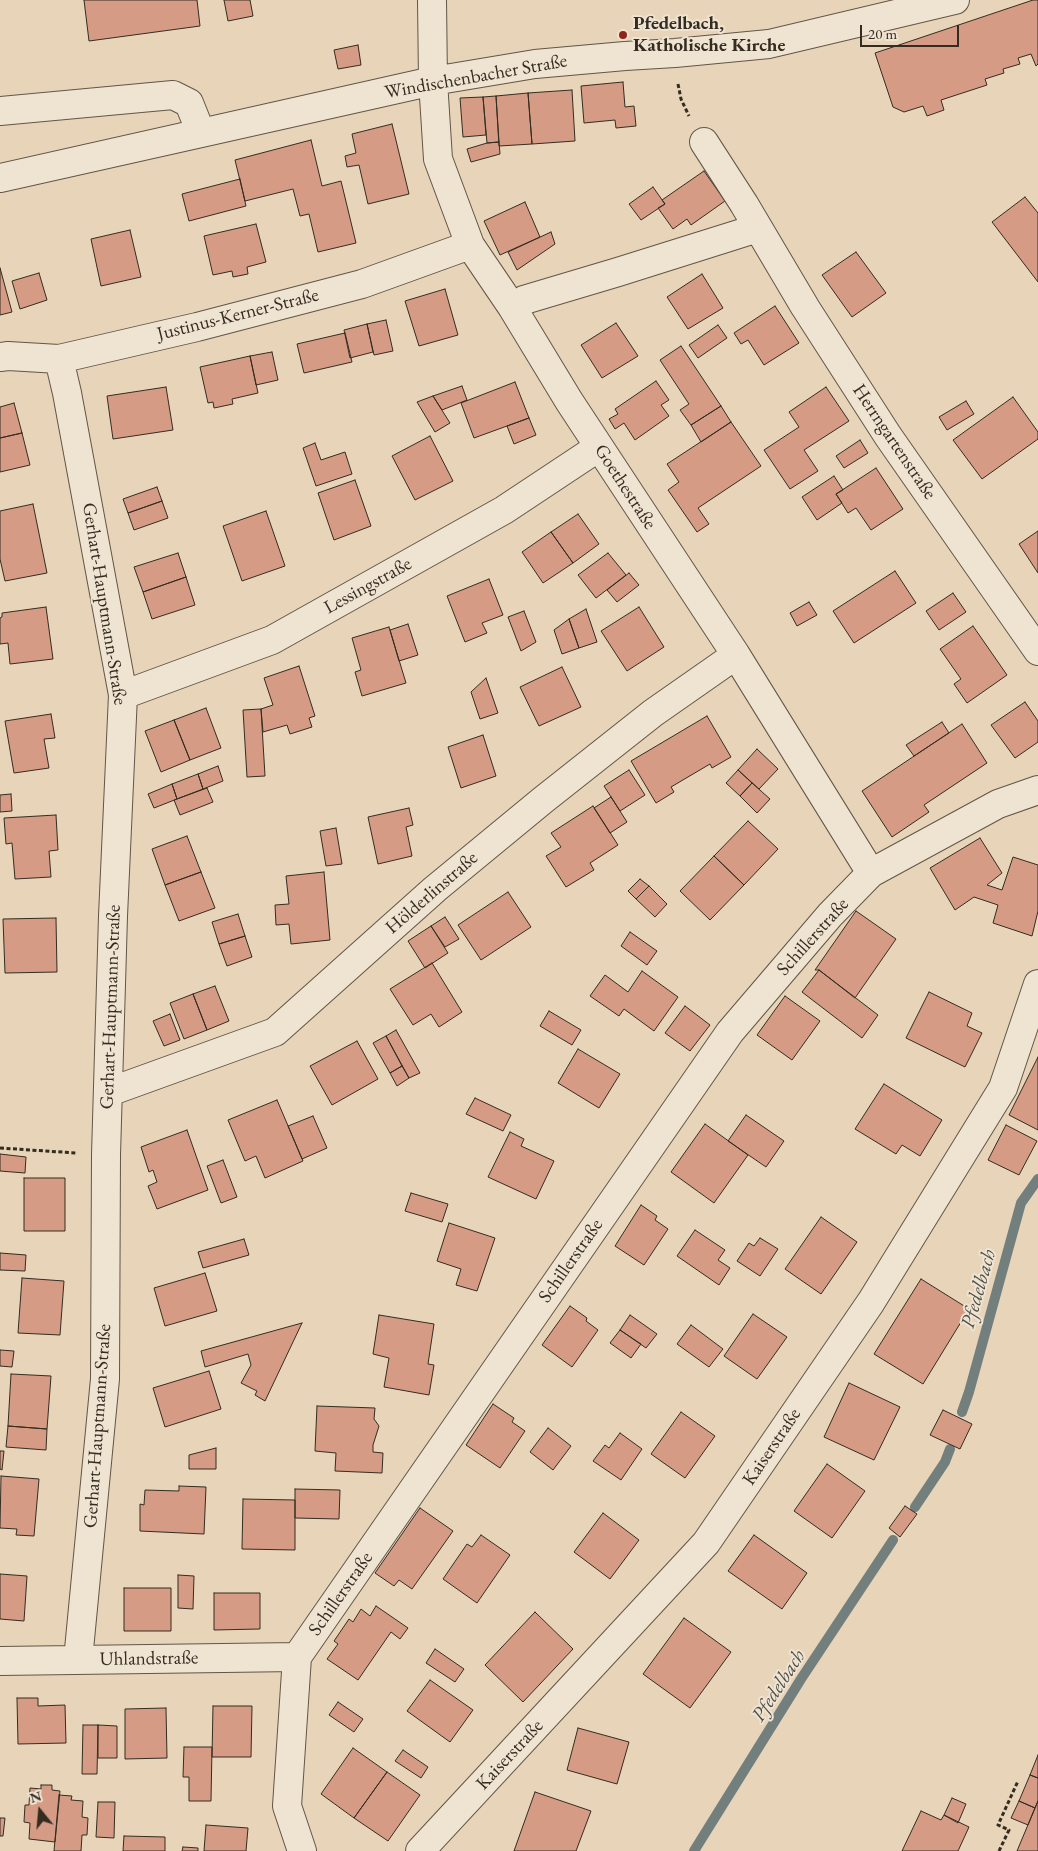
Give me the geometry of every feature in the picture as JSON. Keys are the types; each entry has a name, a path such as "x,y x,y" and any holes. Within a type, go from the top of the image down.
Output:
{"street":[{"name":"Goethestraße","path":"432,0 433,81 438,158 470,244 512,307 599,447 736,655 871,873"},
{"name":"Windischenbacher Straße","path":"0,178 433,81 535,64 769,44 955,0"},
{"path":"0,111 173,95 188,104 201,133"},
{"name":"Herrngartenstraße","path":"704,142 805,307 888,436 1038,651"},
{"path":"512,307 524,300 758,228"},
{"name":"Justinus-Kerner-Straße","path":"0,357 59,359 198,327 362,284 470,244"},
{"name":"Gerhart-Hauptmann-Straße","path":"59,359 123,695 113,916 106,1155 105,1379 78,1660"},
{"name":"Lessingstraße","path":"123,695 272,640 504,510 599,447"},
{"name":"Hölderlinstraße","path":"109,1092 275,1032 435,889 543,800 653,713 736,655"},
{"name":"Schillerstraße","path":"302,1851 287,1806 297,1657 730,1032 830,915 871,873 998,804 1038,790"},
{"name":"Kaiserstraße","path":"420,1851 706,1543 871,1302 1003,1088 1038,984"},
{"name":"Uhlandstraße","path":"0,1661 297,1657"}],"path":[{"path":"674,53 676,79 681,99 704,142"},
{"path":"0,1148 106,1155"},
{"path":"999,1851 1009,1830 998,1826 1018,1781"}],"building":[{"path":"84,0 197,0 200,26 89,41"},
{"path":"224,0 250,0 253,16 228,21"},
{"path":"1033,0 1038,0 1038,64 1036,66 1031,54 1018,58 1020,64 1003,69 1004,73 985,79 987,85 941,100 944,110 927,116 923,106 904,112 893,107 875,53"},
{"path":"358,45 361,65 338,69 334,50"},
{"path":"623,82 625,107 634,106 636,126 616,128 615,120 584,123 581,86"},
{"path":"572,90 575,141 532,144 528,93"},
{"path":"528,93 532,144 499,146 496,96"},
{"path":"496,96 499,142 487,143 483,97"},
{"path":"483,97 486,135 463,137 460,98"},
{"path":"392,124 409,194 368,204 359,165 347,167 345,156 356,153 352,134"},
{"path":"311,140 322,186 341,181 356,243 318,252 309,214 300,216 293,189 245,201 235,160"},
{"path":"499,142 500,154 471,162 467,149 487,143"},
{"path":"704,171 725,201 691,225 687,219 673,229 658,208 665,204 662,200"},
{"path":"240,179 246,206 189,221 182,194"},
{"path":"653,187 665,204 641,220 629,204"},
{"path":"1025,197 1038,213 1038,282 992,222"},
{"path":"525,202 540,237 500,255 484,221"},
{"path":"256,224 266,262 247,267 248,274 233,277 232,271 213,275 204,236"},
{"path":"130,230 141,277 101,286 91,239"},
{"path":"551,232 555,244 517,270 508,252"},
{"path":"856,252 886,293 852,317 822,275"},
{"path":"0,268 12,312 0,315"},
{"path":"39,273 47,300 20,309 12,281"},
{"path":"702,274 723,308 688,329 667,297"},
{"path":"445,289 458,335 419,346 405,301"},
{"path":"775,306 799,343 764,365 748,340 741,344 734,333"},
{"path":"386,320 393,351 374,355 367,324"},
{"path":"616,323 638,356 602,378 581,345"},
{"path":"367,324 373,352 350,358 344,330"},
{"path":"718,325 727,338 698,358 689,345"},
{"path":"345,333 352,362 304,373 297,344"},
{"path":"681,346 721,406 691,425 680,410 689,404 660,360"},
{"path":"272,352 278,380 256,385 250,356"},
{"path":"250,356 258,393 232,399 233,404 214,408 213,402 208,403 200,367"},
{"path":"656,381 669,400 661,405 669,416 635,440 624,423 615,429 609,419 618,414 615,409"},
{"path":"515,382 529,418 474,438 461,403"},
{"path":"462,386 467,400 442,410 433,396"},
{"path":"166,387 173,430 113,439 107,396"},
{"path":"826,387 849,421 804,450 818,471 790,489 764,450 799,427 789,412"},
{"path":"433,396 450,423 435,432 417,402"},
{"path":"1013,397 1038,432 1038,439 982,479 953,440"},
{"path":"966,401 974,414 947,430 939,417"},
{"path":"14,403 22,433 0,438 0,407"},
{"path":"721,406 731,422 701,442 691,425"},
{"path":"529,418 536,435 514,444 507,426"},
{"path":"731,422 761,466 698,508 709,524 697,532 668,490 679,482 667,464"},
{"path":"22,433 30,465 0,472 0,438"},
{"path":"430,436 453,481 415,500 392,456"},
{"path":"860,440 868,453 844,468 836,456"},
{"path":"315,443 321,460 345,452 352,474 316,486 303,448"},
{"path":"876,468 903,509 871,530 856,508 848,513 836,494"},
{"path":"834,476 843,490 836,494 842,503 817,520 802,497"},
{"path":"355,480 371,526 334,540 318,493"},
{"path":"157,487 162,501 128,513 123,499"},
{"path":"162,501 168,518 134,530 128,513"},
{"path":"33,504 47,573 5,581 0,559 0,511"},
{"path":"266,511 285,566 242,581 223,526"},
{"path":"578,514 599,544 573,563 551,532"},
{"path":"1038,531 1038,573 1019,544"},
{"path":"551,532 573,563 543,583 522,552"},
{"path":"178,553 186,577 143,592 134,567"},
{"path":"608,553 626,575 596,598 578,575"},
{"path":"895,571 916,603 854,643 833,611"},
{"path":"629,573 639,585 617,602 607,590"},
{"path":"186,577 195,605 152,619 143,592"},
{"path":"489,579 503,615 482,623 487,633 465,642 447,596"},
{"path":"953,593 966,612 939,630 926,611"},
{"path":"809,602 817,615 797,626 790,613"},
{"path":"46,607 53,659 10,664 8,643 0,644 0,618 2,613"},
{"path":"639,607 664,647 627,671 601,631"},
{"path":"586,609 597,642 579,648 569,619"},
{"path":"524,611 536,642 521,651 508,617"},
{"path":"569,619 579,648 562,654 554,630"},
{"path":"408,624 418,655 399,661 390,630"},
{"path":"973,626 1007,675 967,703 954,684 961,679 940,649"},
{"path":"389,627 406,683 362,696 355,672 361,670 352,638"},
{"path":"299,666 315,716 309,718 312,727 290,734 287,725 263,732 261,709 273,705 264,678"},
{"path":"562,667 581,707 539,726 520,687"},
{"path":"486,678 498,713 480,719 471,692"},
{"path":"1025,702 1038,721 1038,742 1015,758 991,725"},
{"path":"206,708 221,748 190,760 174,720"},
{"path":"261,709 265,776 247,777 243,710"},
{"path":"51,714 55,738 44,739 49,768 14,773 5,721"},
{"path":"707,716 731,757 712,768 710,764 671,787 674,792 656,803 631,761"},
{"path":"174,720 190,760 161,772 145,731"},
{"path":"942,722 949,733 914,756 906,745"},
{"path":"962,724 987,763 924,805 929,812 892,837 862,791"},
{"path":"483,735 496,776 461,788 448,747"},
{"path":"757,749 778,769 759,789 738,770"},
{"path":"218,766 223,781 203,789 198,774"},
{"path":"629,770 645,795 620,811 604,786"},
{"path":"738,770 752,783 740,796 726,783"},
{"path":"198,774 203,789 177,799 172,784"},
{"path":"752,783 770,799 757,813 740,796"},
{"path":"172,784 177,799 154,808 148,794"},
{"path":"207,788 213,802 180,815 174,800"},
{"path":"11,794 12,811 0,812 0,795"},
{"path":"611,797 627,822 610,833 594,808"},
{"path":"593,806 618,845 590,863 594,870 566,887 546,856 561,847 551,833"},
{"path":"409,808 413,825 406,827 412,856 378,864 368,817"},
{"path":"56,815 58,850 49,851 51,877 15,879 12,843 6,844 4,818"},
{"path":"748,821 778,849 744,885 714,856"},
{"path":"336,828 342,864 326,866 320,831"},
{"path":"187,836 201,872 165,885 152,849"},
{"path":"980,838 1002,873 987,885 1002,890 1013,857 1038,865 1038,911 1032,936 993,923 998,905 974,897 955,910 930,868"},
{"path":"714,856 744,885 710,920 680,891"},
{"path":"201,872 215,908 179,921 165,885"},
{"path":"324,872 330,940 291,944 289,924 276,925 275,905 289,904 286,876"},
{"path":"640,879 649,886 636,899 628,891"},
{"path":"649,886 667,904 655,917 636,899"},
{"path":"508,892 531,927 481,960 458,925"},
{"path":"856,911 896,939 855,998 819,970 815,970"},
{"path":"238,914 245,936 219,944 212,922"},
{"path":"445,917 459,939 445,947 431,926"},
{"path":"56,918 57,972 5,973 3,919"},
{"path":"431,926 448,953 425,968 408,941"},
{"path":"630,932 657,951 647,965 621,946"},
{"path":"245,936 252,957 227,966 219,944"},
{"path":"432,963 462,1012 439,1027 431,1014 413,1025 390,989"},
{"path":"819,970 878,1015 862,1038 802,992"},
{"path":"642,971 678,997 654,1031 624,1009 619,1016 590,996 605,975 628,992"},
{"path":"215,986 229,1021 207,1030 193,994"},
{"path":"929,992 972,1013 967,1026 982,1033 965,1067 906,1038"},
{"path":"193,994 207,1030 184,1039 170,1003"},
{"path":"785,996 820,1021 792,1060 757,1035"},
{"path":"685,1006 710,1025 690,1051 665,1033"},
{"path":"549,1011 581,1030 572,1045 540,1026"},
{"path":"170,1014 180,1040 164,1046 153,1021"},
{"path":"396,1030 420,1073 409,1078 386,1036"},
{"path":"386,1036 402,1066 390,1073 373,1043"},
{"path":"357,1041 378,1079 332,1105 310,1066"},
{"path":"578,1049 620,1074 599,1108 558,1083"},
{"path":"1038,1057 1038,1130 1009,1115"},
{"path":"402,1066 409,1078 397,1086 390,1073"},
{"path":"884,1084 942,1120 920,1156 902,1145 896,1154 855,1129"},
{"path":"475,1098 511,1115 503,1131 466,1114"},
{"path":"277,1100 303,1161 265,1178 256,1156 245,1161 228,1120"},
{"path":"746,1115 784,1141 766,1167 728,1141"},
{"path":"313,1116 327,1148 302,1159 288,1126"},
{"path":"705,1124 748,1155 714,1203 671,1172"},
{"path":"1006,1125 1037,1141 1019,1175 988,1160"},
{"path":"187,1130 208,1190 157,1209 148,1186 157,1182 153,1170 149,1172 141,1147"},
{"path":"510,1132 524,1139 521,1146 554,1161 536,1199 488,1177"},
{"path":"0,1154 26,1157 25,1173 0,1171"},
{"path":"223,1160 237,1197 221,1203 207,1166"},
{"path":"24,1178 65,1178 65,1231 24,1231"},
{"path":"411,1193 448,1204 442,1222 405,1211"},
{"path":"641,1205 657,1216 655,1220 668,1229 644,1265 615,1246"},
{"path":"821,1217 857,1242 821,1294 785,1269"},
{"path":"449,1223 495,1238 477,1291 456,1285 461,1269 437,1261"},
{"path":"695,1230 725,1250 718,1260 730,1268 719,1285 677,1256"},
{"path":"760,1238 778,1249 760,1276 737,1261 749,1243 754,1246"},
{"path":"244,1239 249,1255 203,1268 198,1252"},
{"path":"0,1253 26,1255 25,1271 0,1270"},
{"path":"205,1273 217,1311 165,1326 154,1288"},
{"path":"22,1278 64,1281 60,1335 18,1333"},
{"path":"921,1279 969,1309 923,1384 874,1354"},
{"path":"570,1306 587,1318 586,1321 598,1330 572,1367 542,1345"},
{"path":"753,1314 787,1337 757,1379 724,1356"},
{"path":"379,1315 434,1324 428,1364 434,1365 429,1395 384,1387 389,1358 373,1354"},
{"path":"630,1315 657,1334 646,1348 620,1330"},
{"path":"302,1323 265,1401 255,1395 257,1391 241,1383 251,1365 248,1354 205,1367 201,1351"},
{"path":"691,1325 723,1349 709,1367 677,1344"},
{"path":"620,1330 641,1344 631,1358 610,1343"},
{"path":"0,1350 14,1351 12,1367 0,1366"},
{"path":"209,1371 221,1409 165,1427 153,1388"},
{"path":"11,1374 51,1376 47,1429 8,1426"},
{"path":"849,1383 900,1407 874,1460 824,1437"},
{"path":"493,1404 514,1418 512,1422 525,1431 500,1468 466,1445"},
{"path":"317,1406 375,1408 374,1419 379,1426 373,1445 373,1452 383,1453 382,1473 335,1471 336,1453 315,1451"},
{"path":"943,1410 972,1424 960,1449 930,1435"},
{"path":"681,1412 715,1436 685,1478 651,1454"},
{"path":"8,1426 47,1429 46,1450 6,1447"},
{"path":"548,1428 571,1446 553,1470 530,1452"},
{"path":"620,1433 642,1449 621,1480 593,1461 605,1445 609,1448"},
{"path":"216,1448 216,1469 189,1469 189,1455"},
{"path":"0,1451 4,1451 2,1470 0,1469"},
{"path":"827,1464 865,1491 832,1538 794,1511"},
{"path":"1,1476 39,1479 34,1536 16,1535 17,1529 0,1528"},
{"path":"179,1486 206,1487 204,1534 140,1531 140,1504 144,1505 145,1490 179,1491"},
{"path":"295,1489 340,1490 339,1519 295,1518"},
{"path":"243,1499 295,1500 295,1550 242,1549"},
{"path":"905,1506 917,1514 900,1537 889,1528"},
{"path":"420,1508 453,1531 412,1589 399,1580 394,1586 375,1573"},
{"path":"603,1513 639,1540 610,1579 574,1552"},
{"path":"481,1535 510,1555 477,1603 443,1579 467,1544 472,1547"},
{"path":"754,1535 807,1573 782,1609 728,1571"},
{"path":"0,1574 27,1576 24,1621 0,1619"},
{"path":"178,1575 194,1576 193,1609 178,1608"},
{"path":"124,1588 171,1588 171,1631 124,1631"},
{"path":"214,1593 260,1593 260,1629 214,1630"},
{"path":"376,1606 408,1628 400,1639 391,1632 358,1680 327,1659 338,1644 334,1641 349,1619 353,1622 361,1609 370,1616"},
{"path":"535,1612 573,1649 523,1702 485,1665"},
{"path":"684,1618 731,1652 690,1708 643,1674"},
{"path":"435,1649 464,1669 455,1682 426,1663"},
{"path":"430,1680 473,1710 450,1742 407,1711"},
{"path":"17,1698 38,1698 38,1706 65,1705 66,1743 18,1744"},
{"path":"338,1702 363,1719 354,1732 329,1715"},
{"path":"213,1706 252,1706 251,1757 212,1757"},
{"path":"166,1708 167,1758 125,1759 125,1709"},
{"path":"83,1725 98,1725 97,1774 82,1774"},
{"path":"98,1725 117,1726 117,1758 98,1758"},
{"path":"578,1728 629,1742 617,1784 567,1770"},
{"path":"184,1747 212,1747 211,1801 189,1801 189,1777 183,1777"},
{"path":"353,1748 387,1772 354,1818 321,1794"},
{"path":"403,1750 428,1767 421,1778 395,1761"},
{"path":"1038,1755 1038,1778 1030,1775"},
{"path":"387,1772 420,1795 388,1841 354,1818"},
{"path":"1030,1775 1038,1778 1038,1801 1035,1808 1019,1801"},
{"path":"41,1785 52,1785 52,1790 60,1791 55,1842 29,1839 30,1823 24,1822 25,1805 29,1805 30,1788 41,1789"},
{"path":"535,1792 591,1811 576,1851 514,1851"},
{"path":"59,1795 72,1796 71,1800 83,1801 82,1817 88,1818 87,1835 82,1835 81,1851 54,1851"},
{"path":"952,1798 966,1804 958,1823 944,1815"},
{"path":"1019,1801 1035,1808 1028,1825 1011,1818"},
{"path":"1038,1801 1038,1851 1017,1851 1035,1808"},
{"path":"98,1802 115,1802 114,1838 96,1837"},
{"path":"921,1811 941,1820 944,1815 969,1827 958,1851 902,1851"},
{"path":"0,1818 5,1818 3,1836 0,1836"},
{"path":"206,1825 248,1828 246,1851 204,1851"},
{"path":"124,1836 165,1837 165,1851 123,1851"},
{"path":"183,1847 198,1848 198,1851 182,1851"}],"waterway":[{"name":"Pfedelbach","path":"962,1412 1021,1203 1038,1179"},
{"name":"Pfedelbach","path":"915,1507 945,1462 950,1449"},
{"name":"Pfedelbach","path":"694,1851 801,1679 893,1540"}],"place":[{"name":"Pfedelbach, Katholische Kirche","path":"623,35"}]}
